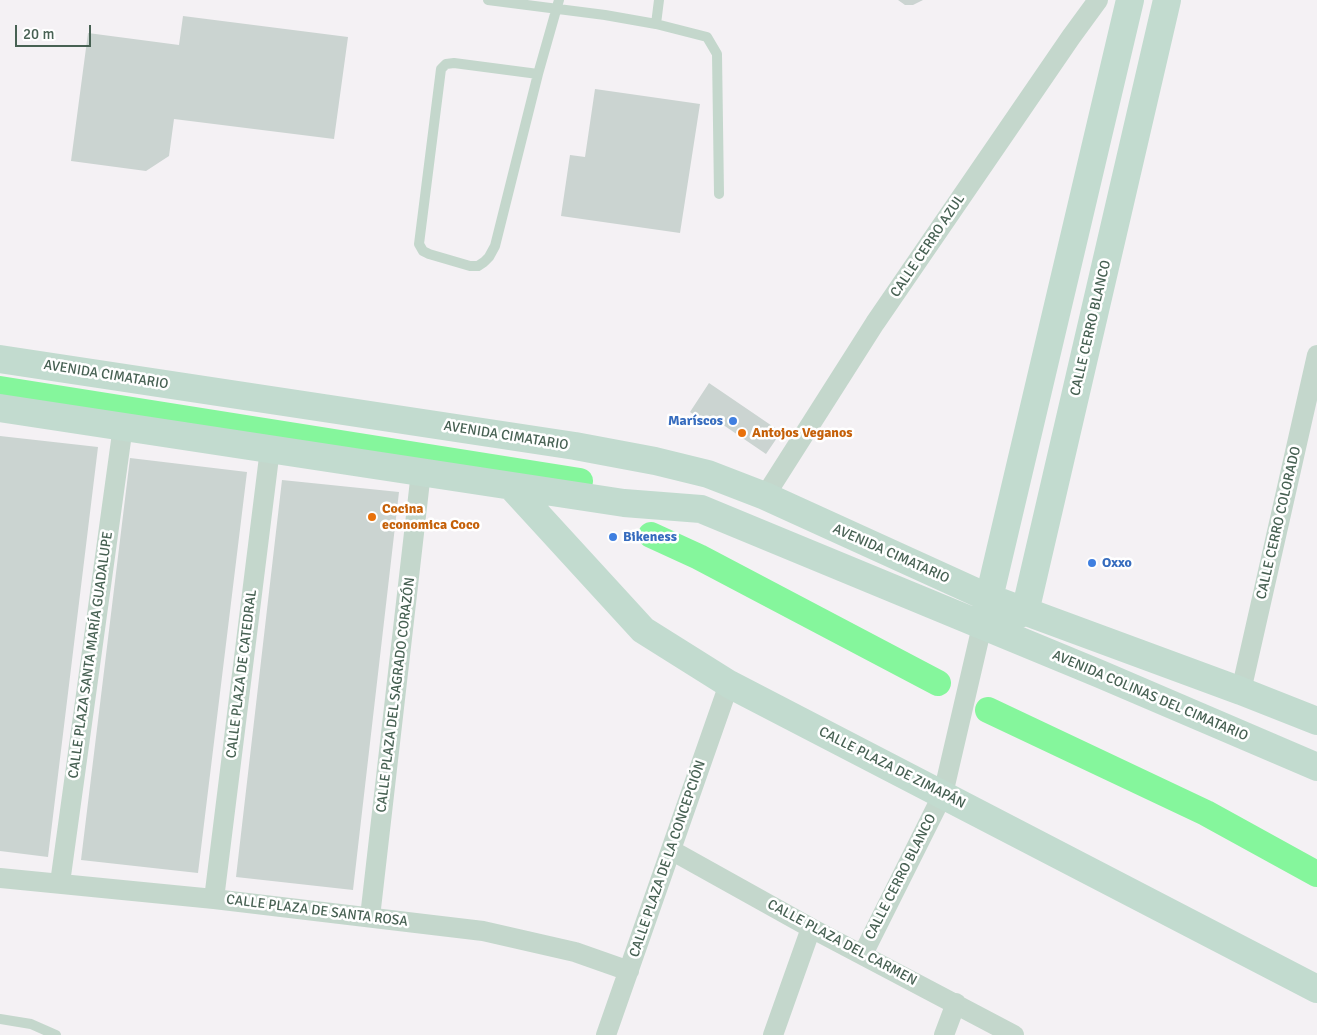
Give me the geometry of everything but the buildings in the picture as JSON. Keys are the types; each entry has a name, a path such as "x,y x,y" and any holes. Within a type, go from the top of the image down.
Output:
{"street":[{"name":"CALLE CERRO AZUL","path":"765,496 875,323 1098,0"},
{"name":"CALLE CERRO BLANCO","path":"863,954 943,794 1130,0"},
{"name":"CALLE CERRO BLANCO","path":"1025,612 1168,0"},
{"name":"CALLE CERRO COLORADO","path":"1241,691 1317,355"},
{"name":"AVENIDA CIMATARIO","path":"0,359 575,446 655,461 708,474 765,496 989,598"},
{"path":"0,408 624,503 701,509 982,626 1025,612"},
{"name":"CALLE PLAZA SANTA MARÍA GUADALUPE","path":"60,883 123,426"},
{"name":"CALLE PLAZA DE CATEDRAL","path":"214,899 270,449"},
{"name":"CALLE PLAZA DEL SAGRADO CORAZÓN","path":"370,917 421,472"},
{"path":"701,509 708,474"},
{"name":"CALLE PLAZA DE ZIMAPÁN","path":"511,486 643,630 729,684 1317,989"},
{"path":"989,598 1317,721"},
{"name":"AVENIDA COLINAS DEL CIMATARIO","path":"982,626 1100,674 1317,767"},
{"path":"1100,674 1112,644"},
{"name":"CALLE PLAZA DE LA CONCEPCIÓN","path":"606,1035 729,684"},
{"name":"CALLE PLAZA DEL CARMEN","path":"671,850 811,928 1014,1035"},
{"name":"CALLE PLAZA DE SANTA ROSA","path":"0,878 214,899 483,932 575,952 629,971"},
{"path":"773,1035 811,928"},
{"path":"944,1035 956,1003"}],"lane":[{"path":"488,0 558,5 656,24 707,37 717,54 719,194"},
{"path":"656,24 659,0"},
{"path":"538,74 454,63 446,64 441,69 419,244 423,251 470,266 478,266 489,257 495,246 538,74 558,5"},
{"path":"0,1020 31,1024 56,1035"}],"waterway":[{"path":"0,389 580,481"},
{"path":"651,535 699,557 938,683"},
{"path":"988,710 1206,813 1317,874"}],"place":[{"name":"Maríscos","path":"733,421"},
{"name":"Antojos Veganos","path":"742,433"},
{"name":"Cocina economica Coco","path":"372,517"},
{"name":"Bikeness","path":"613,537"},
{"name":"Oxxo","path":"1092,563"}]}
